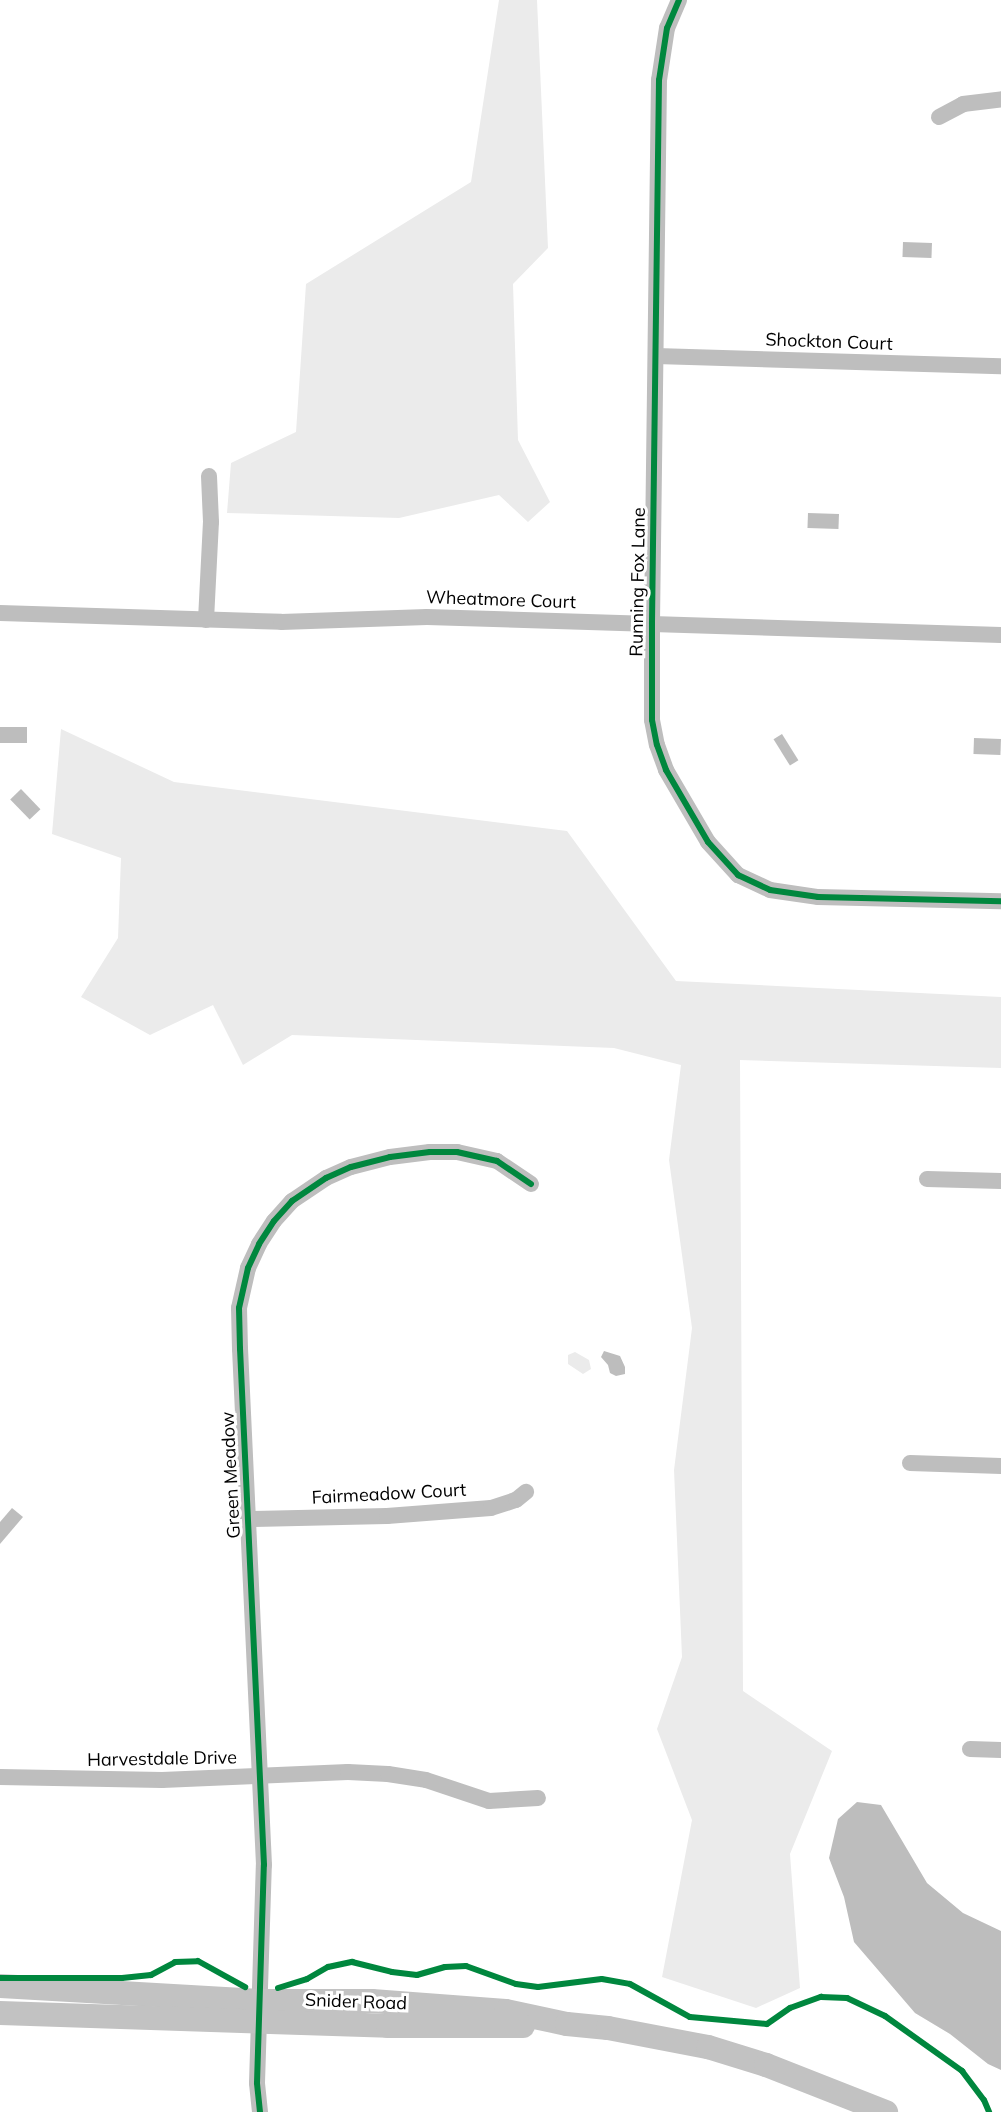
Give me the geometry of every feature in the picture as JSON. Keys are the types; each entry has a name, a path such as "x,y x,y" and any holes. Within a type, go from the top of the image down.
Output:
{"street":[{"name":"Running Fox Lane","path":"679,0 667,28 659,80 652,624 652,720 657,745 666,770 708,842 738,875 770,890 818,897 1001,902"},
{"path":"939,117 963,104 1001,99"},
{"name":"Shockton Court","path":"656,356 1001,366"},
{"path":"206,620 211,522 209,476"},
{"name":"Wheatmore Court","path":"0,613 334,622 427,617 1001,635"},
{"name":"Green Meadow","path":"260,2112 257,2083 264,1865 239,1308 248,1269 259,1244 274,1221 298,1197 326,1178 351,1167 390,1157 430,1152 470,1154 497,1161 531,1184"},
{"path":"927,1179 1001,1181"},
{"path":"910,1463 1001,1466"},
{"name":"Fairmeadow Court","path":"249,1519 387,1516 491,1508 516,1500 526,1492"},
{"path":"970,1749 1001,1750"},
{"name":"Harvestdale Drive","path":"0,1777 118,1781 348,1772 388,1774 426,1780 489,1800 538,1798"},
{"name":"Snider Road","path":"0,1986 411,2026 567,2024 618,2030 708,2047 766,2065 886,2112"},
{"name":"Snider Road","path":"0,2013 260,2010"}],"shaded area":[{"path":"499,0 537,0 548,248 513,284 518,440 550,502 528,522 499,495 399,518 227,513 231,463 296,432 306,284 471,182"},
{"path":"903,242 932,243 931,258 902,257"},
{"path":"808,513 839,514 838,529 807,528"},
{"path":"0,727 27,727 27,743 0,743"},
{"path":"61,729 174,782 567,831 676,981 1001,997 1001,1068 740,1060 743,1691 832,1751 790,1854 800,1988 756,2008 662,1977 692,1820 657,1729 682,1657 674,1470 692,1328 669,1160 681,1065 614,1048 292,1035 243,1065 213,1005 150,1035 81,997 118,938 121,858 52,834"},
{"path":"782,734 798,760 790,766 774,739"},
{"path":"974,738 1001,739 1000,755 973,754"},
{"path":"21,789 40,809 30,820 10,799"},
{"path":"604,1351 620,1356 625,1367 625,1374 616,1376 610,1373 608,1365 601,1357"},
{"path":"575,1352 589,1360 591,1369 583,1374 568,1364 568,1355"},
{"path":"12,1508 23,1517 0,1544 0,1522"},
{"path":"857,1802 881,1805 927,1883 963,1913 1001,1931 1001,2070 988,2064 950,2034 915,2013 854,1942 844,1897 829,1858 838,1819"}],"cycle path":[{"path":"679,0 667,28 659,80 652,624 652,720 657,745 666,770 708,842 738,875 770,890 818,897 1001,901"},
{"path":"260,2112 257,2083 264,1865 239,1308 248,1268 259,1244 274,1221 292,1201 326,1178 351,1167 390,1157 430,1152 457,1152 497,1161 531,1184"},
{"path":"0,1978 122,1978 151,1975 175,1962 198,1961 245,1987"},
{"path":"278,1988 307,1979 328,1967 352,1962 392,1972 417,1975 445,1967 466,1966 516,1984 538,1987 602,1979 630,1984 690,2017 767,2024 790,2008 821,1997 847,1998 885,2016 962,2071 984,2100 989,2112"}]}
